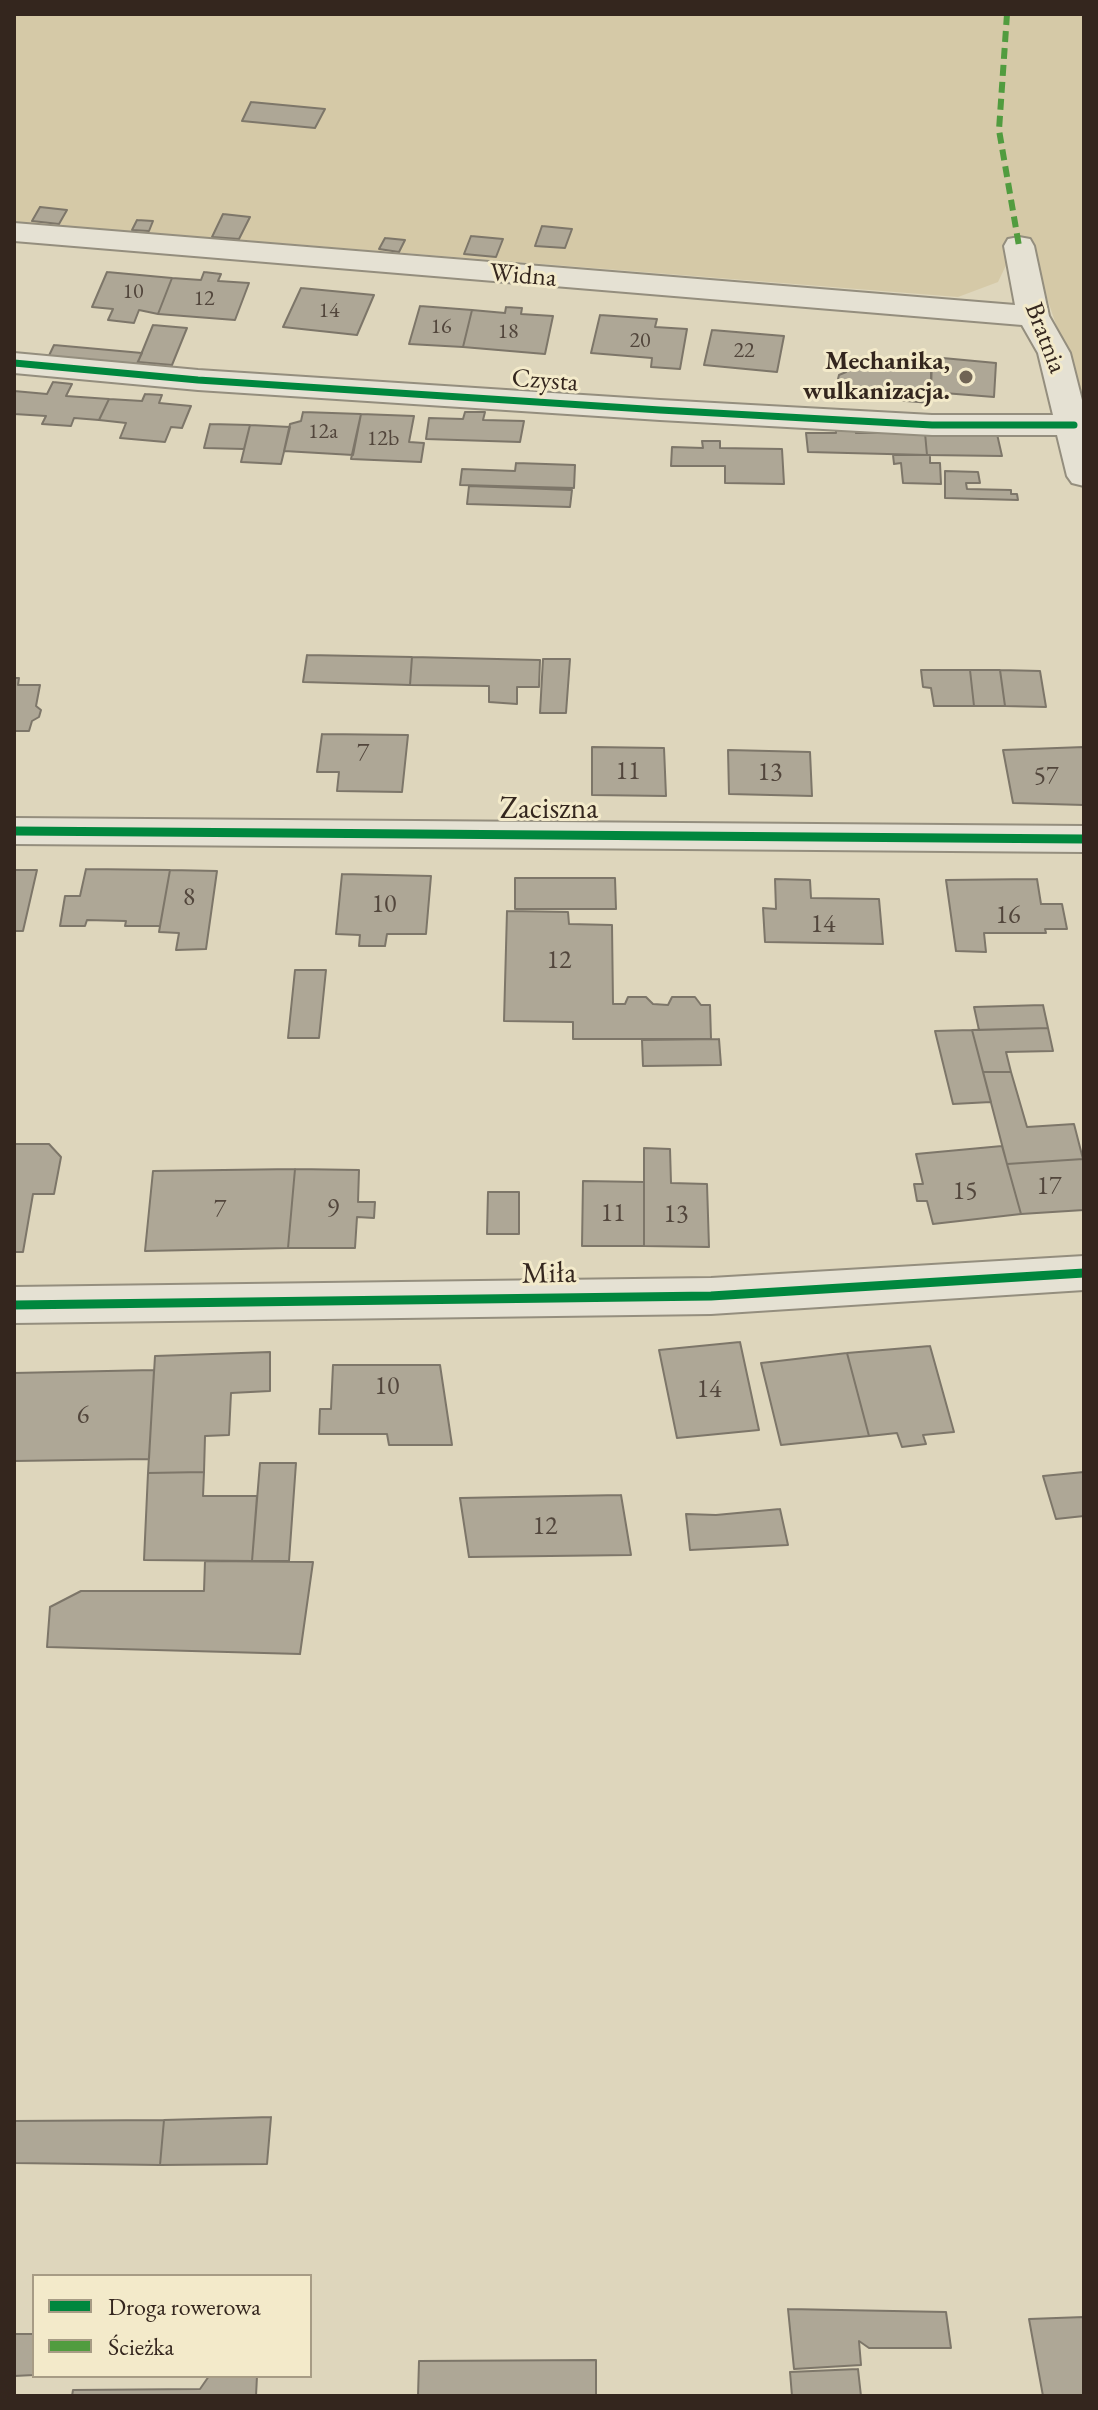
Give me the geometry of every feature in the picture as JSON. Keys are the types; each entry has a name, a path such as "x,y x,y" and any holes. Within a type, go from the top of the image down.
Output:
{"street":[{"name":"Widna","path":"14,232 1033,316"},
{"name":"Bratnia","path":"1019,246 1033,316 1054,353 1084,476"},
{"name":"Czysta","path":"14,363 198,380 660,410 932,425 1074,425"},
{"name":"Zaciszna","path":"14,831 1084,839"},
{"name":"Miła","path":"14,1305 711,1296 1084,1273"}],"shaded area":[{"path":"14,14 1084,14 1084,408 1042,283 1010,257 998,282 958,297 14,222"}],"building":[{"path":"251,102 325,109 315,128 242,121"},
{"path":"40,207 67,210 59,224 32,221"},
{"path":"223,214 250,217 239,239 212,237"},
{"path":"137,220 153,221 149,231 132,230"},
{"path":"542,226 572,229 565,248 535,246"},
{"path":"471,236 503,239 496,257 464,254"},
{"path":"385,238 405,240 399,252 379,249"},
{"path":"107,272 172,278 158,314 139,310 134,323 108,320 113,309 92,307"},
{"path":"204,272 221,274 218,281 249,283 235,320 158,314 172,278 201,280"},
{"path":"301,288 374,295 357,335 283,327"},
{"path":"420,306 472,310 463,347 409,344"},
{"path":"506,307 522,308 521,314 553,316 545,354 463,347 472,310 505,313"},
{"path":"600,315 657,319 655,327 687,329 680,369 651,367 652,358 591,353"},
{"path":"153,325 187,328 172,365 138,362"},
{"path":"712,330 784,336 777,372 704,365"},
{"path":"54,345 142,353 134,370 46,362"},
{"path":"932,357 996,363 994,397 931,392"},
{"path":"848,360 931,368 931,403 843,396 844,384 838,379 846,372"},
{"path":"53,382 72,384 66,396 109,399 99,420 74,418 71,426 42,424 46,416 14,414 14,391 47,394"},
{"path":"145,394 162,395 159,403 191,406 182,428 171,427 165,442 120,438 126,423 99,420 109,399 142,401"},
{"path":"303,412 361,414 353,455 284,451 290,424 301,421"},
{"path":"465,412 485,412 483,420 524,421 520,442 426,439 429,418 463,419"},
{"path":"361,414 414,416 409,442 424,443 421,462 351,459"},
{"path":"210,424 250,425 244,449 204,448"},
{"path":"250,425 290,427 281,464 241,462"},
{"path":"836,427 855,427 856,433 925,433 927,455 808,452 806,433 836,433"},
{"path":"925,433 997,434 1002,456 927,455"},
{"path":"702,441 720,441 720,448 782,449 784,484 725,483 725,466 671,466 672,447 703,448"},
{"path":"893,455 930,455 930,463 940,463 941,484 903,483 901,463 894,464"},
{"path":"516,463 575,465 574,488 460,485 462,469 515,471"},
{"path":"945,471 978,472 980,483 966,483 967,489 1011,490 1011,494 1017,494 1018,500 945,498"},
{"path":"469,486 572,490 570,507 467,504"},
{"path":"307,655 412,657 410,685 303,682"},
{"path":"412,657 540,660 539,687 517,687 517,704 489,702 489,686 410,685"},
{"path":"543,659 570,659 566,713 540,713"},
{"path":"921,670 970,670 974,706 934,706 931,688 923,687"},
{"path":"970,670 1000,670 1005,706 974,706"},
{"path":"1000,670 1040,671 1046,707 1005,706"},
{"path":"14,678 19,678 18,685 40,685 36,706 41,710 29,731 14,731"},
{"path":"322,734 408,735 402,792 337,791 339,772 317,772"},
{"path":"592,747 664,748 666,796 592,795"},
{"path":"1084,747 1084,805 1013,803 1003,750"},
{"path":"728,750 810,752 812,796 729,794"},
{"path":"86,869 170,870 160,926 125,926 126,921 87,920 85,926 60,926 65,896 80,896"},
{"path":"14,870 37,870 23,931 14,931"},
{"path":"170,870 217,871 206,949 176,950 179,933 159,932"},
{"path":"342,874 431,876 426,934 387,934 385,946 359,946 360,935 336,934"},
{"path":"515,878 615,878 616,909 515,909"},
{"path":"775,879 810,880 811,898 879,899 883,944 765,942 763,908 776,909"},
{"path":"1037,879 1041,904 1062,904 1067,929 1045,929 1046,933 984,933 986,952 956,951 946,880"},
{"path":"507,911 568,912 569,924 612,925 613,1004 625,1004 628,997 646,997 653,1004 668,1005 672,997 695,997 701,1005 710,1005 711,1039 573,1039 573,1022 504,1021"},
{"path":"295,970 326,970 319,1038 288,1038"},
{"path":"1043,1005 1048,1028 979,1030 974,1007"},
{"path":"1048,1028 1053,1051 1006,1052 1011,1072 983,1072 972,1030"},
{"path":"972,1030 991,1102 953,1104 935,1031"},
{"path":"719,1039 721,1065 643,1066 642,1040"},
{"path":"983,1072 1011,1072 1027,1127 1074,1124 1083,1159 1007,1164"},
{"path":"14,1144 49,1144 61,1157 54,1194 33,1194 23,1252 14,1252"},
{"path":"1002,1146 1021,1214 933,1224 927,1201 917,1201 914,1184 923,1184 916,1154"},
{"path":"644,1148 670,1149 671,1183 707,1184 709,1247 644,1246"},
{"path":"1083,1159 1084,1210 1021,1214 1007,1164"},
{"path":"295,1169 288,1248 145,1251 153,1171"},
{"path":"295,1169 359,1170 358,1202 375,1202 374,1218 357,1217 355,1248 288,1248"},
{"path":"583,1181 644,1182 644,1246 582,1246"},
{"path":"488,1192 519,1192 519,1234 487,1234"},
{"path":"740,1342 759,1430 677,1438 659,1350"},
{"path":"930,1346 954,1432 923,1435 926,1444 902,1447 897,1433 869,1436 847,1353"},
{"path":"270,1352 270,1391 231,1393 229,1435 205,1436 204,1472 148,1473 155,1356"},
{"path":"847,1353 869,1436 781,1445 761,1363"},
{"path":"333,1365 440,1365 452,1445 389,1445 387,1434 319,1434 320,1409 331,1409"},
{"path":"154,1370 149,1459 14,1461 14,1373"},
{"path":"260,1463 296,1463 289,1561 252,1561"},
{"path":"204,1472 203,1496 257,1496 252,1561 144,1560 148,1473"},
{"path":"1084,1472 1084,1516 1056,1519 1043,1476"},
{"path":"621,1495 631,1555 469,1557 460,1498"},
{"path":"780,1509 788,1545 690,1550 686,1514 716,1515"},
{"path":"205,1561 313,1562 300,1654 47,1647 50,1607 81,1591 204,1591"},
{"path":"271,2117 267,2164 160,2165 164,2120"},
{"path":"164,2120 160,2165 14,2163 14,2121"},
{"path":"788,2309 946,2312 951,2348 869,2348 859,2341 861,2365 794,2369"},
{"path":"1084,2317 1084,2396 1043,2396 1029,2319"},
{"path":"14,2334 32,2334 32,2375 14,2376"},
{"path":"596,2360 596,2396 418,2396 419,2361"},
{"path":"858,2369 861,2396 792,2396 790,2372"},
{"path":"208,2378 257,2378 256,2396 72,2396 73,2390 200,2389"}],"marked path":[{"path":"1007,14 999,130 1019,246"}],"cycle path":[{"path":"14,363 198,380 660,410 932,425 1074,425"},
{"path":"14,831 1084,839"},
{"path":"14,1305 711,1296 1084,1273"}],"place":[{"name":"Mechanika, wulkanizacja.","path":"966,377"}]}
